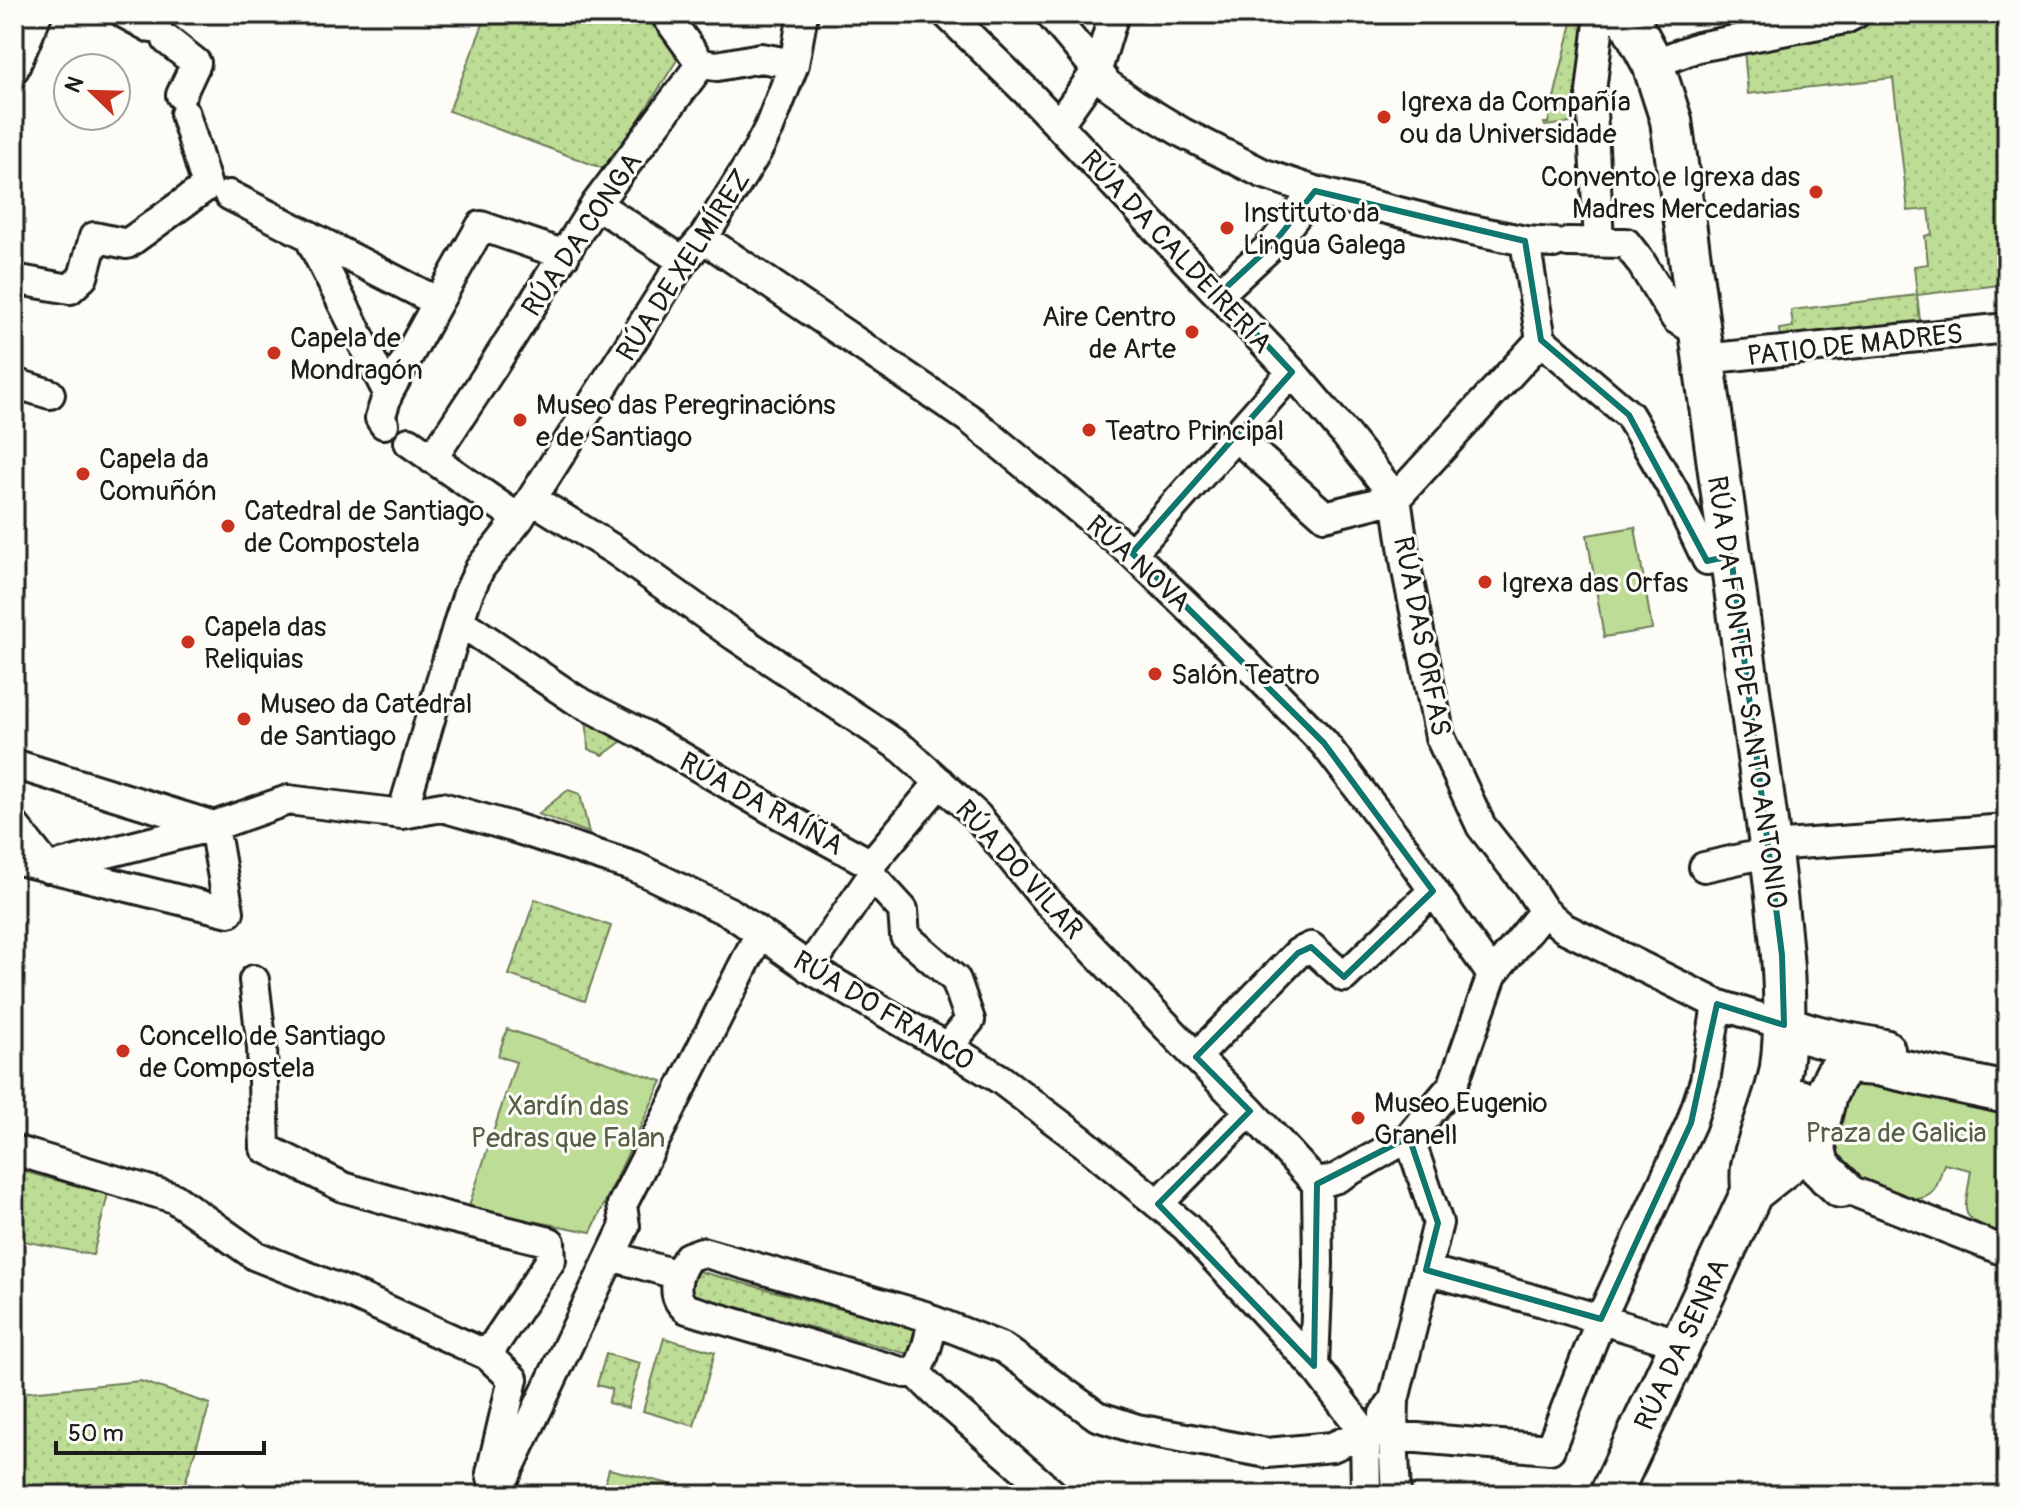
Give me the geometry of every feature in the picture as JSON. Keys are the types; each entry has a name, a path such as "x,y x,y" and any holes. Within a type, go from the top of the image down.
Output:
{"street":[{"path":"14,69 37,14"},
{"path":"14,279 70,289 83,277 94,237 127,244 207,186 183,105 196,63 163,30 125,14"},
{"path":"665,14 701,64 717,66 761,58 794,64"},
{"name":"RÚA DE XELMÍREZ","path":"402,814 459,621 480,568 526,509 683,261 703,238 755,155 794,64 803,14"},
{"name":"RÚA DA CALDEIRERÍA","path":"947,14 1058,125 1292,372 1396,498"},
{"path":"1050,14 1107,84 1183,133 1262,173 1315,191 1525,241 1626,243 1676,319 1701,346"},
{"path":"1058,125 1097,70 1114,14"},
{"path":"1599,242 1591,92 1600,14"},
{"name":"RÚA DA FONTE DE SANTO ANTONIO","path":"1626,14 1653,64 1671,120 1770,849 1793,1050"},
{"path":"1653,64 1698,47 1845,19 1855,14"},
{"name":"RÚA DA CONGA","path":"432,459 596,204 701,64"},
{"path":"1219,294 1274,243 1315,191"},
{"path":"229,195 438,302"},
{"path":"596,204 683,261"},
{"path":"384,424 380,418 388,393 481,226 565,255"},
{"path":"308,235 388,393"},
{"name":"RÚA NOVA","path":"703,238 971,420 1132,553 1324,743 1404,848 1492,975"},
{"path":"1525,241 1541,340 1629,415 1675,493 1707,560 1731,556"},
{"name":"PATIO DE MADRES","path":"1701,346 2007,328"},
{"path":"1235,436 1325,516 1396,498 1541,340"},
{"path":"1132,553 1292,372"},
{"path":"14,383 50,394"},
{"name":"RÚA DO VILAR","path":"409,442 432,459 526,509 616,551 903,749 977,816 1044,898 1317,1184"},
{"name":"RÚA DAS ORFAS","path":"1396,498 1406,566 1440,737 1481,826 1544,911 1564,928 1717,1004 1793,1050"},
{"name":"RÚA DA RAÍÑA","path":"459,621 576,700 644,735 872,870 903,910 905,936 956,980 970,1020 948,1047"},
{"path":"14,764 214,826"},
{"path":"809,968 872,870 940,782"},
{"name":"RÚA DO FRANCO","path":"214,826 288,800 402,814 442,807 635,867 731,913 809,968 1000,1079 1083,1142 1186,1227 1377,1433"},
{"path":"14,825 48,868"},
{"path":"48,868 214,826"},
{"path":"14,859 229,912 214,826"},
{"path":"1704,867 1770,849 2007,829"},
{"path":"1196,1057 1298,953 1311,947 1344,977 1433,891"},
{"path":"1314,1366 1317,1184 1337,1178 1409,1137 1453,1085 1492,975 1544,911"},
{"path":"497,1495 625,1226 622,1205 760,933"},
{"path":"254,980 262,1048 265,1148 343,1187 550,1242 551,1260 487,1355"},
{"path":"929,1319 930,1328 922,1363 915,1372 905,1373 695,1313 680,1304 676,1290 688,1257 702,1252 710,1253 920,1313 1003,1348 1097,1416 1137,1429 1267,1453 1332,1447 1377,1433 1550,1449 1600,1322 1691,1123 1705,1081 1717,1004"},
{"path":"2007,1076 1793,1050 1800,1097 1786,1165 2007,1252"},
{"name":"RÚA DA SENRA","path":"1610,1495 1752,1192 1752,1165 1793,1050"},
{"path":"1841,1187 1819,1166 1814,1144 1826,1095 1835,1076 1846,1063 1877,1065 2007,1093"},
{"path":"1158,1204 1250,1111"},
{"path":"1366,1495 1377,1433 1394,1400 1438,1223 1409,1137"},
{"path":"14,1150 174,1198 256,1256 352,1294 487,1355 513,1379 491,1473 497,1495"},
{"name":"RÚA DA SENRA","path":"1752,1192 1786,1165"},
{"path":"611,1256 679,1275"},
{"path":"1426,1270 1681,1344"},
{"path":"915,1372 1054,1495"},
{"path":"1377,1433 1396,1495"}],"highlighted area":[{"path":"1315,191 1525,241 1541,340 1629,415 1707,561 1731,556 1782,955 1784,1025 1717,1004 1691,1123 1601,1319 1426,1270 1438,1223 1409,1137 1317,1184 1314,1366 1158,1204 1250,1111 1196,1057 1298,953 1311,947 1344,977 1433,891 1324,743 1132,553 1292,372 1219,294 1274,243"}],"green space":[{"path":"487,14 618,14 650,20 654,15 677,60 607,170 449,111"},
{"path":"1574,14 1578,14 1590,53 1586,101 1569,103 1570,123 1545,126 1544,123 1548,123"},
{"path":"1882,14 2007,14 2007,284 1917,295 1914,266 1928,264 1925,236 1932,234 1929,209 1908,211 1893,78 1748,94 1744,50 1851,29"},
{"path":"1917,295 1920,321 1780,338 1779,329 1793,327 1791,310"},
{"path":"1635,527 1652,629 1604,637 1587,535"},
{"path":"586,714 629,736 603,755 588,749"},
{"path":"568,790 580,794 589,833 538,814"},
{"path":"535,899 611,926 585,1001 509,975"},
{"name":"Xardín das Pedras que Falan","path":"507,1029 662,1081 591,1232 468,1209 516,1062 498,1056"},
{"name":"Praza de Galicia","path":"1843,1080 2007,1097 2007,1235 1971,1219 1967,1214 1966,1198 1971,1170 1944,1164 1932,1192 1914,1199 1848,1174 1834,1163 1835,1093"},
{"path":"14,1169 108,1194 93,1255 14,1239"},
{"path":"694,1270 915,1329 908,1354 690,1294 688,1277"},
{"path":"664,1338 715,1352 694,1426 643,1411"},
{"path":"606,1354 640,1363 628,1408 608,1403 612,1389 597,1385"},
{"path":"140,1381 210,1404 185,1483 234,1493 273,1495 14,1495 14,1390 29,1392"},
{"path":"609,1469 674,1485 672,1495 602,1495"}],"place":[{"name":"Igrexa da Compañía ou da Universidade","path":"1384,117"},
{"name":"Convento e Igrexa das Madres Mercedarias","path":"1816,192"},
{"name":"Instituto da Lingua Galega","path":"1227,228"},
{"name":"Aire Centro de Arte","path":"1192,332"},
{"name":"Capela de Mondragón","path":"274,353"},
{"name":"Museo das Peregrinacións e de Santiago","path":"520,420"},
{"name":"Teatro Principal","path":"1089,430"},
{"name":"Capela da Comuñón","path":"83,474"},
{"name":"Catedral de Santiago de Compostela","path":"228,526"},
{"name":"Igrexa das Orfas","path":"1485,582"},
{"name":"Capela das Reliquias","path":"188,642"},
{"name":"Salón Teatro","path":"1155,674"},
{"name":"Museo da Catedral de Santiago","path":"244,719"},
{"name":"Concello de Santiago de Compostela","path":"123,1051"},
{"name":"Museo Eugenio Granell","path":"1358,1118"}]}
